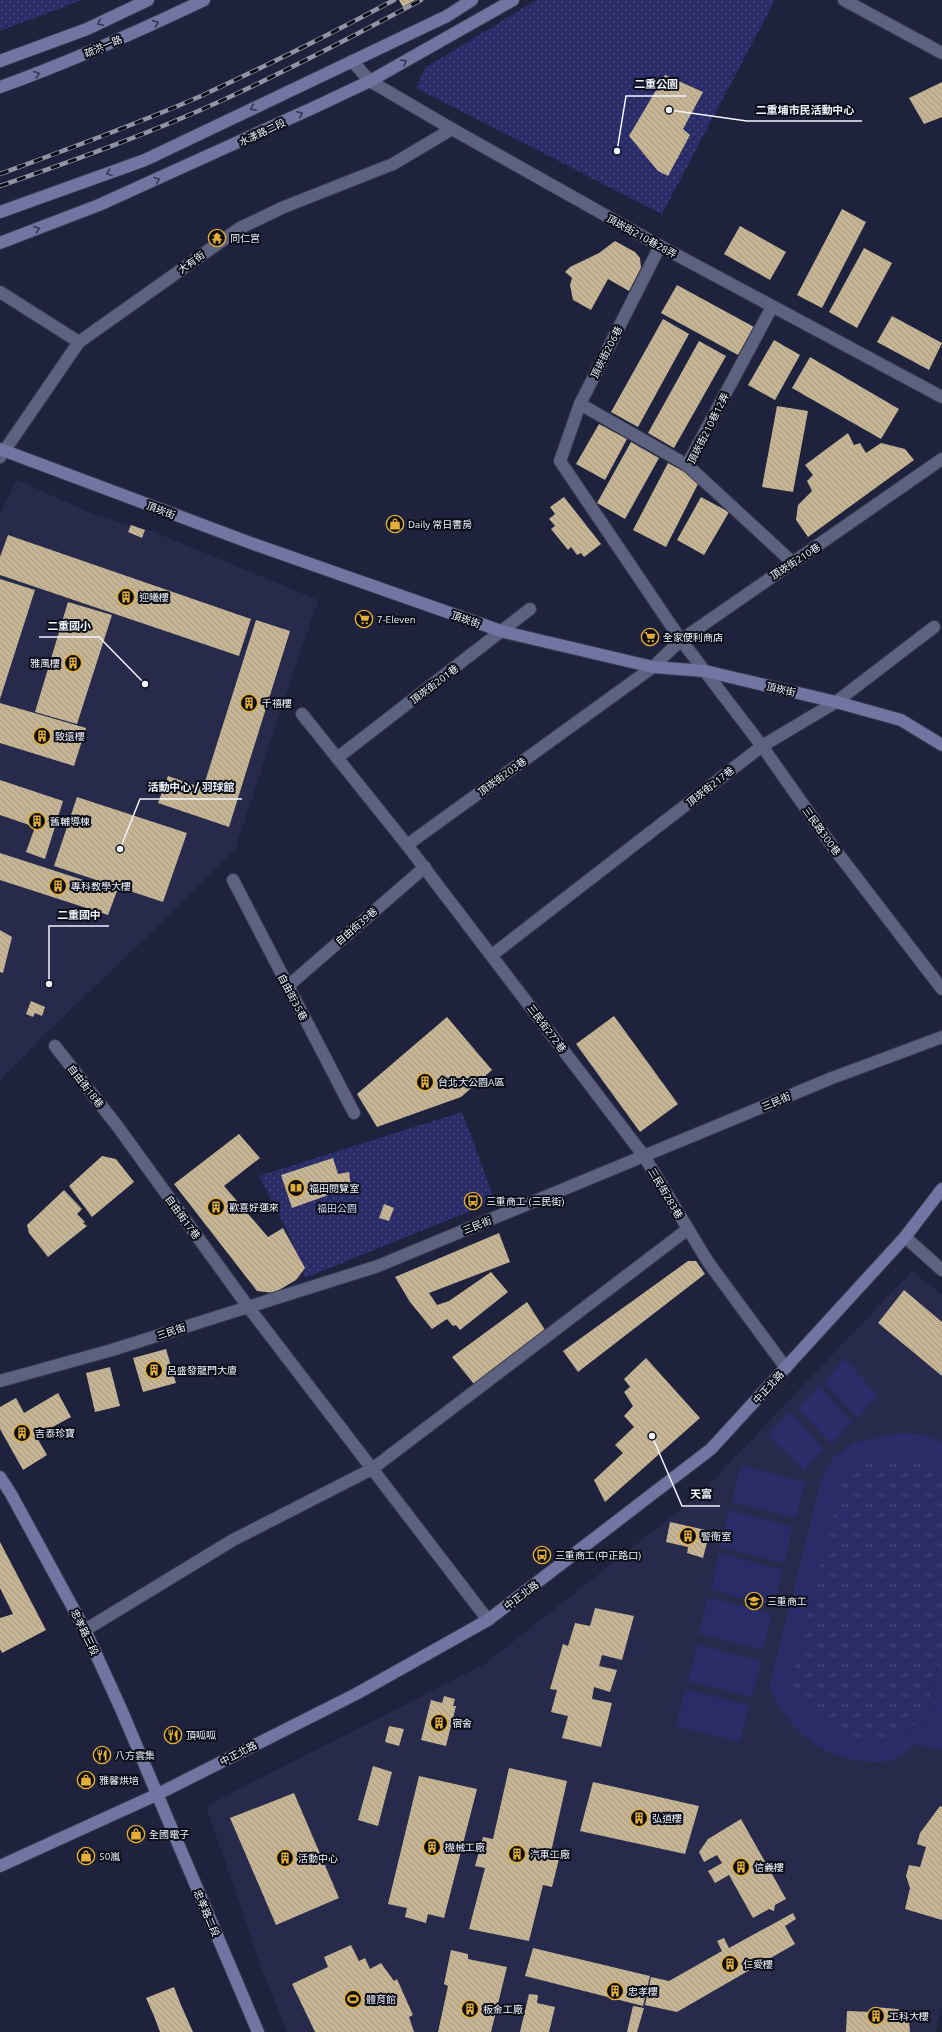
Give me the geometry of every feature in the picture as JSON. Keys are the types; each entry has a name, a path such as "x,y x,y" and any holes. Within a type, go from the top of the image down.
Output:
{"street":[{"path":"0,61 87,28 148,0"},
{"name":"疏洪一路","path":"0,87 41,72 151,25 204,0"},
{"path":"446,16 464,0"},
{"path":"0,212 145,160 446,16 472,0"},
{"name":"水漾路二段","path":"0,243 64,220 162,178 370,81 513,0"},
{"path":"844,0 942,53"},
{"name":"頂崁街210巷28弄","path":"352,61 370,81 452,129 660,246 942,397"},
{"name":"大有街","path":"1,452 80,342 240,228 284,207 393,164 452,129"},
{"name":"頂崁街206巷","path":"560,461 580,404 660,246"},
{"path":"0,292 80,342"},
{"name":"頂崁街210巷12弄","path":"772,307 687,465 792,562"},
{"path":"580,404 687,465"},
{"name":"頂崁街","path":"1,452 262,548 502,632 653,667 705,671 836,702 901,720 942,745"},
{"name":"頂崁街210巷","path":"653,667 681,640 942,459"},
{"name":"三民路300巷","path":"560,461 681,640 762,746 834,847 942,989"},
{"name":"頂崁街201巷","path":"337,758 530,609"},
{"name":"頂崁街217巷","path":"492,954 762,746 836,702 934,627"},
{"name":"頂崁街203巷","path":"408,845 653,667"},
{"path":"302,714 425,867"},
{"name":"三民街272巷","path":"425,867 644,1156"},
{"name":"自由街39巷","path":"288,986 425,867"},
{"name":"自由街35巷","path":"233,880 354,1113"},
{"name":"三民街","path":"0,1380 112,1350 249,1308 378,1266 832,1078 942,1037"},
{"name":"自由街18巷","path":"55,1046 118,1126"},
{"name":"自由街17巷","path":"118,1126 249,1308 488,1620"},
{"name":"三民街283巷","path":"644,1156 708,1262 786,1368"},
{"name":"中正北路","path":"0,1866 156,1795 356,1694 488,1620 711,1449 905,1237 942,1189"},
{"path":"85,1630 233,1540 372,1469 688,1229"},
{"path":"905,1237 942,1270"},
{"name":"忠孝路三段","path":"0,1477 85,1630 156,1795"},
{"name":"忠孝路二段","path":"156,1795 258,2032"}],"shaded area":[{"path":"17,480 93,514 154,532 318,600 235,849 154,930 41,1038 0,1081 0,514"},
{"name":"三重商工","path":"912,1271 942,1295 942,2004 936,2032 287,2032 261,1966 206,1806 485,1664 701,1493"}],"green space":[{"path":"0,0 82,0 0,31"},
{"path":"536,0 775,0 662,214 416,88 425,68"},
{"name":"福田公園","path":"462,1112 495,1201 305,1278 290,1236 259,1176"},
{"path":"845,1359 878,1396 858,1418 823,1382"},
{"path":"819,1386 852,1422 832,1444 797,1408"},
{"path":"790,1412 824,1449 804,1471 768,1435"},
{"path":"899,1433 922,1434 942,1442 942,1476 917,1462 893,1460 868,1461 843,1477 789,1687 810,1712 822,1722 847,1737 877,1741 894,1738 911,1730 925,1718 942,1653 942,1750 916,1744 895,1759 872,1762 847,1758 832,1753 806,1738 785,1715 769,1687 822,1477 833,1458 855,1442"},
{"path":"893,1460 917,1462 942,1476 942,1653 925,1718 903,1735 877,1743 853,1739 828,1729 805,1709 789,1687 843,1477 868,1461"},
{"path":"741,1465 805,1482 796,1518 732,1502"},
{"path":"729,1510 793,1527 784,1563 720,1547"},
{"path":"719,1553 783,1570 774,1606 711,1590"},
{"path":"708,1597 772,1614 763,1650 699,1634"},
{"path":"697,1644 761,1661 752,1697 688,1681"},
{"path":"685,1689 749,1705 740,1742 676,1726"}],"building":[{"path":"399,0 415,0 403,7"},
{"path":"665,75 703,92 683,129 690,135 668,176 658,171 629,136"},
{"path":"942,82 942,117 924,124 909,98"},
{"path":"842,209 866,222 822,308 797,295"},
{"path":"740,226 786,252 770,280 724,254"},
{"path":"615,241 635,252 640,258 641,268 629,291 608,279 591,310 573,300 570,285 572,278 565,272 570,267 599,253"},
{"path":"864,248 892,263 857,328 829,312"},
{"path":"677,285 754,327 738,355 661,313"},
{"path":"892,316 942,343 929,370 877,342"},
{"path":"663,319 689,334 638,427 611,412"},
{"path":"774,340 800,355 775,400 748,385"},
{"path":"699,341 726,356 674,448 648,433"},
{"path":"810,357 899,409 881,439 792,388"},
{"path":"777,406 808,411 793,492 762,487"},
{"path":"599,424 627,439 605,480 576,464"},
{"path":"848,433 854,445 860,443 866,453 881,443 905,449 914,460 808,537 796,520 798,505 812,491 807,481 813,475 805,465"},
{"path":"631,442 659,458 625,519 597,503"},
{"path":"668,463 700,480 666,547 633,530"},
{"path":"564,497 601,544 584,557 581,553 577,555 571,547 568,550 551,529 555,526 549,519 555,514 550,507"},
{"path":"701,497 729,512 704,555 677,540"},
{"path":"131,525 145,530 142,538 128,532"},
{"name":"迎曦樓","path":"8,535 251,619 239,656 0,575 0,557"},
{"path":"0,579 35,590 0,699"},
{"name":"雅風樓","path":"68,602 112,615 77,724 35,712"},
{"name":"千禧樓","path":"256,620 290,631 229,827 158,803 168,776 203,788"},
{"name":"致遠樓","path":"0,703 86,728 74,766 0,743"},
{"name":"舊輔導棟","path":"0,780 63,801 45,859 26,852 35,827 0,815"},
{"path":"77,797 187,833 163,902 54,866"},
{"name":"專科教學大樓","path":"0,853 117,891 108,915 0,880"},
{"path":"0,930 12,937 3,973 0,972"},
{"path":"31,1001 45,1007 42,1016 35,1013 33,1017 26,1014"},
{"path":"614,1016 678,1104 640,1132 576,1044"},
{"name":"台北大公園A區","path":"447,1017 492,1070 461,1097 377,1127 357,1094"},
{"name":"歡喜好運來","path":"239,1134 260,1158 224,1186 268,1237 283,1228 305,1268 296,1280 274,1293 257,1291 174,1184"},
{"path":"102,1156 116,1159 134,1182 92,1217 69,1186"},
{"path":"333,1158 338,1174 349,1172 351,1187 292,1208 281,1175"},
{"path":"64,1190 82,1209 77,1214 87,1226 48,1257 29,1233 27,1225"},
{"path":"384,1204 394,1208 389,1221 379,1218"},
{"path":"499,1233 510,1262 429,1293 437,1305 449,1301 491,1272 508,1292 460,1330 456,1325 453,1326 447,1319 432,1329 410,1302 395,1277"},
{"path":"688,1261 696,1261 705,1274 578,1372 563,1351"},
{"path":"904,1290 942,1322 942,1376 878,1323"},
{"path":"527,1302 547,1333 474,1384 452,1357"},
{"name":"呂盛發龍門大廈","path":"166,1349 176,1383 143,1392 133,1358"},
{"path":"646,1358 700,1418 605,1502 594,1480 623,1453 615,1445 634,1427 624,1416 633,1406 624,1392 630,1387 624,1379"},
{"path":"110,1367 120,1406 95,1412 86,1373"},
{"name":"吉泰珍寶","path":"58,1393 71,1417 36,1436 47,1455 23,1470 0,1429 0,1407 16,1398 24,1413"},
{"name":"警衛室","path":"670,1522 710,1531 703,1558 687,1553 688,1547 666,1542"},
{"path":"0,1542 46,1630 2,1653 0,1649 0,1618 13,1614 0,1588"},
{"path":"595,1608 634,1616 622,1660 602,1655 599,1666 617,1670 610,1692 594,1687 592,1699 612,1703 601,1747 562,1738 568,1716 551,1712 557,1690 550,1689 563,1644 568,1646 575,1623 590,1626"},
{"name":"宿舍","path":"444,1696 455,1699 453,1706 456,1706 446,1746 421,1740 431,1700 442,1703"},
{"path":"389,1726 404,1729 399,1746 385,1742"},
{"path":"373,1766 392,1772 378,1826 358,1820"},
{"name":"汽車工廠","path":"509,1768 567,1781 551,1852 560,1855 552,1887 543,1885 529,1941 469,1929 485,1868 475,1866 483,1837 493,1839"},
{"name":"機械工廠","path":"419,1776 477,1789 444,1918 428,1914 426,1923 405,1917 407,1908 388,1904"},
{"name":"弘道樓","path":"593,1782 699,1806 685,1854 580,1831"},
{"name":"活動中心","path":"294,1793 339,1898 276,1925 230,1818"},
{"path":"940,1806 942,1807 942,1920 905,1909 910,1888 906,1876 909,1865 920,1867 926,1847 917,1844 920,1833"},
{"name":"信義樓","path":"741,1819 786,1899 775,1905 774,1911 769,1909 753,1918 729,1875 715,1883 708,1871 722,1863 717,1855 704,1862 699,1852 708,1839"},
{"name":"仁愛樓","path":"793,1913 796,1919 785,1926 795,1944 677,2012 645,2005 651,1977 669,1981 722,1951 717,1941 724,1938 729,1948"},
{"name":"體育館","path":"351,1945 359,1961 365,1958 370,1969 381,1963 394,1981 397,1979 413,2015 409,2017 414,2032 315,2032 292,1984 328,1967 324,1957"},
{"name":"忠孝樓","path":"533,1948 650,1976 643,2006 525,1976"},
{"name":"板金工廠","path":"451,1950 468,1954 468,1959 507,1967 491,2032 438,2032 448,1986 444,1984"},
{"path":"174,1987 193,2032 160,2032 146,1998"},
{"path":"529,1994 538,1995 537,2003 555,2007 549,2032 520,2032"},
{"path":"633,2006 644,2008 637,2032 627,2032"},
{"name":"工科大樓","path":"873,2007 898,2009 909,2021 910,2032 846,2032 847,2011 873,2012"}],"railway":[{"path":"0,174 126,127 201,96 298,50 394,0"},
{"path":"0,186 113,146 196,112 298,64 421,0"}],"place":[{"name":"二重埔市民活動中心","path":"669,110"},
{"name":"二重公園","path":"617,151"},
{"name":"同仁宮","path":"217,238"},
{"name":"Daily 常日書房","path":"395,524"},
{"name":"迎曦樓","path":"126,597"},
{"name":"7-Eleven","path":"364,619"},
{"name":"全家便利商店","path":"650,637"},
{"name":"雅風樓","path":"73,663"},
{"name":"二重國小","path":"145,684"},
{"name":"千禧樓","path":"249,703"},
{"name":"致遠樓","path":"42,736"},
{"name":"舊輔導棟","path":"37,821"},
{"name":"活動中心 / 羽球館","path":"120,849"},
{"name":"專科教學大樓","path":"58,886"},
{"name":"二重國中","path":"49,984"},
{"name":"台北大公園A區","path":"425,1082"},
{"name":"福田閱覽室","path":"296,1188"},
{"name":"三重商工 (三民街)","path":"473,1201"},
{"name":"歡喜好運來","path":"216,1207"},
{"name":"呂盛發龍門大廈","path":"154,1370"},
{"name":"吉泰珍寶","path":"22,1433"},
{"name":"天富","path":"652,1436"},
{"name":"警衛室","path":"688,1536"},
{"name":"三重商工(中正路口)","path":"542,1555"},
{"name":"三重商工","path":"754,1601"},
{"name":"宿舍","path":"439,1723"},
{"name":"頂呱呱","path":"173,1735"},
{"name":"八方雲集","path":"102,1755"},
{"name":"雅馨烘培","path":"86,1780"},
{"name":"弘道樓","path":"639,1818"},
{"name":"全國電子","path":"136,1834"},
{"name":"機械工廠","path":"432,1847"},
{"name":"汽車工廠","path":"517,1854"},
{"name":"50嵐","path":"86,1856"},
{"name":"活動中心","path":"285,1858"},
{"name":"信義樓","path":"741,1867"},
{"name":"仁愛樓","path":"730,1964"},
{"name":"忠孝樓","path":"615,1991"},
{"name":"體育館","path":"353,1999"},
{"name":"板金工廠","path":"470,2009"},
{"name":"工科大樓","path":"876,2016"}]}
